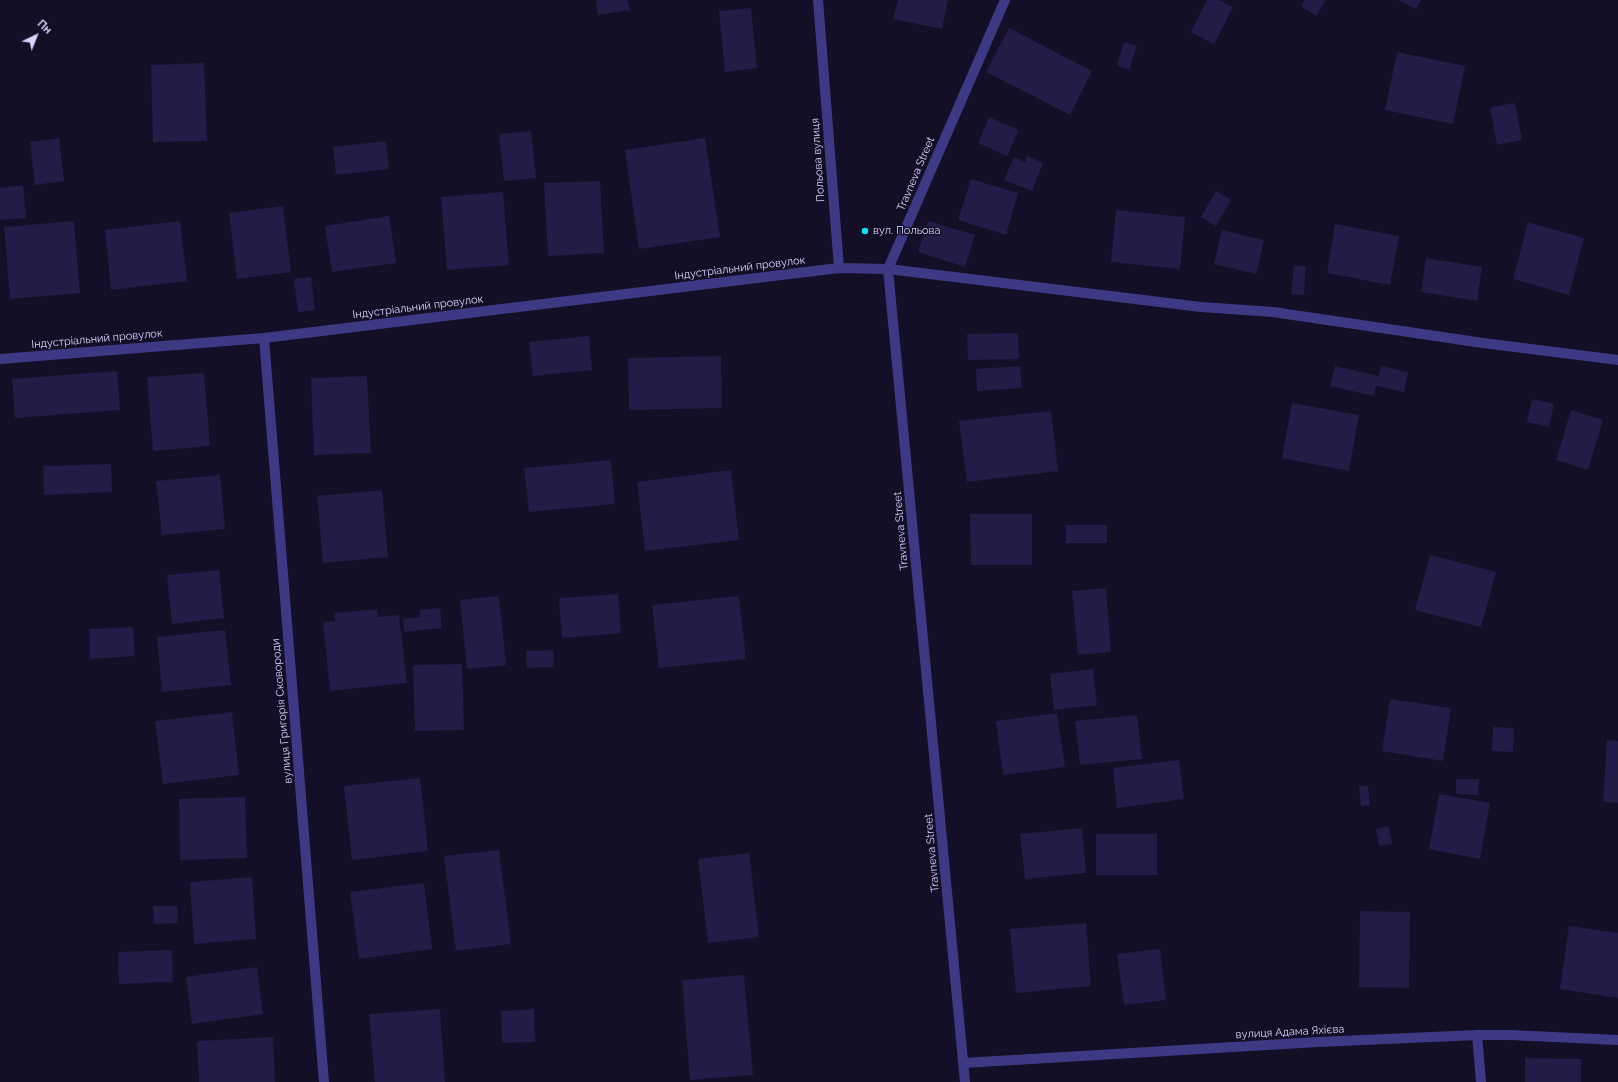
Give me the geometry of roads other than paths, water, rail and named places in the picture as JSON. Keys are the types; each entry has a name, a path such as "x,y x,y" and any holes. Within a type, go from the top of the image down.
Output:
{"street":[{"name":"Польова вулиця","path":"818,0 839,268"},
{"name":"Travneva Street","path":"965,1082 888,269 1005,0"},
{"path":"839,268 888,269 1201,307 1273,312 1483,343 1618,360"},
{"name":"Індустріальний провулок","path":"0,359 264,338 839,268"},
{"name":"вулиця Григорія Сковороди","path":"264,338 324,1082"},
{"path":"1476,1035 1482,1082"},
{"name":"вулиця Адама Яхієва","path":"964,1063 1318,1042 1476,1035 1618,1040"}],"place":[{"name":"вул. Польова","path":"865,231"}]}
